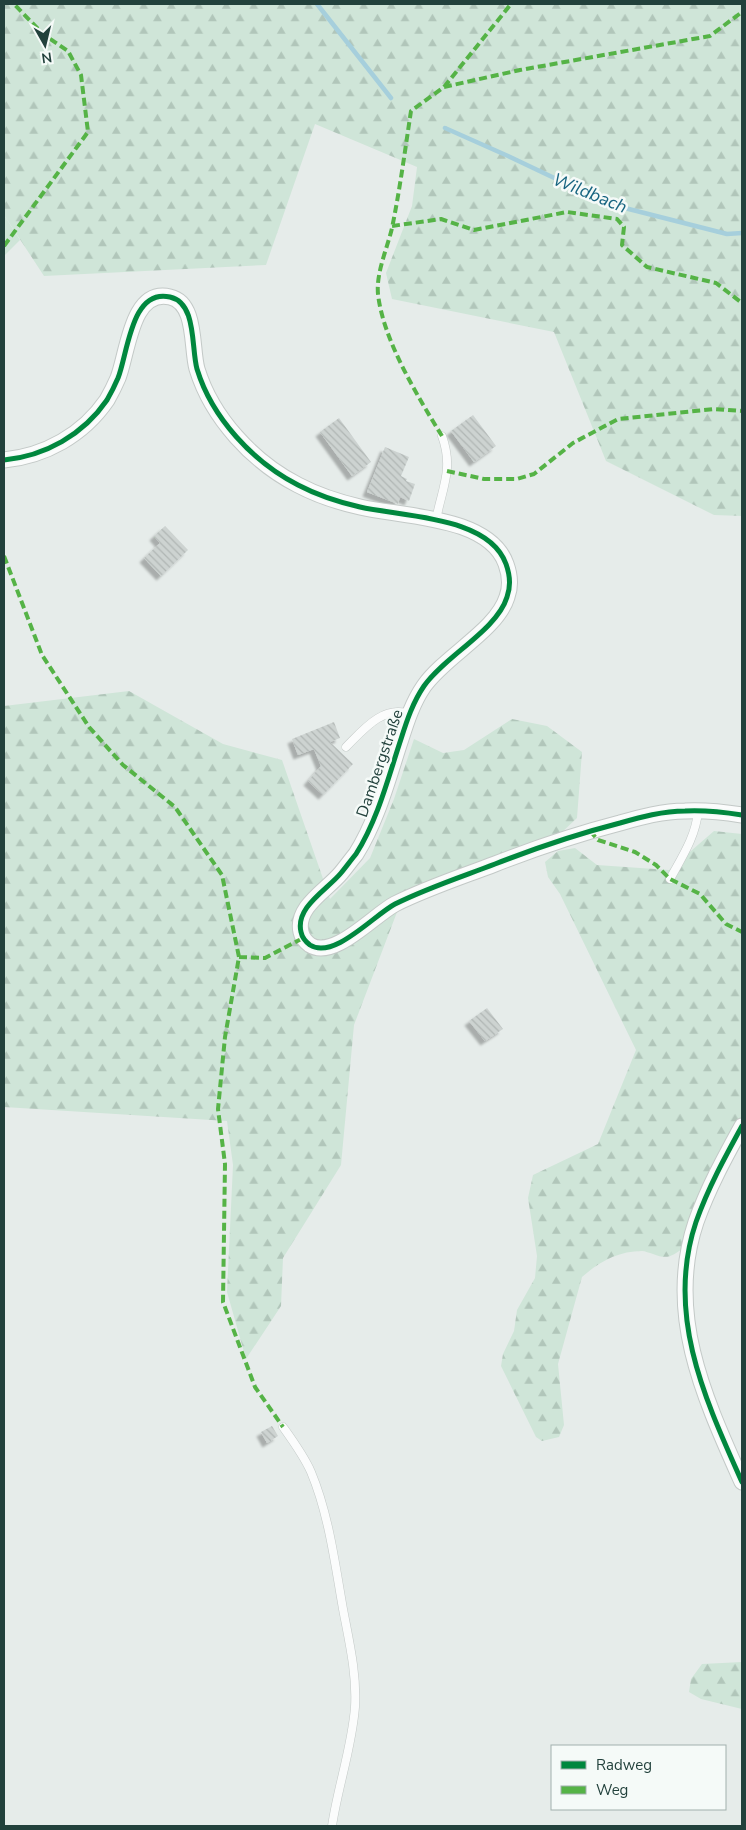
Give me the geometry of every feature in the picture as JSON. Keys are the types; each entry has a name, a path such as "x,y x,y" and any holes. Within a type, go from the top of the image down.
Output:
{"street":[{"name":"Dambergstraße","path":"4,460 37,454 58,445 76,433 108,397 118,376 136,317 143,305 155,297 176,298 184,305 188,313 193,354 206,390 217,410 231,429 264,464 280,475 328,498 374,510 462,526 494,544 504,557 509,572 510,587 506,601 499,614 427,682 417,696 367,834 340,874 306,908 301,919 300,930 303,938 310,945 320,948 333,946 344,941 391,906 441,884 543,846 590,831 642,817 683,811 742,815"},
{"path":"742,1126 707,1194 696,1224 689,1252 685,1292 689,1342 696,1368 716,1422 742,1482"}],"lane":[{"path":"436,520 448,464 447,450 442,436"},
{"path":"346,747 366,727 385,714 402,711 409,714"},
{"path":"670,879 693,835 697,824 698,811"},
{"path":"283,1427 299,1450 319,1494 338,1580 353,1667 355,1705 353,1726 336,1798 332,1826"}],"green space":[{"path":"4,4 742,4 742,516 714,515 606,461 554,332 392,299 386,273 412,206 417,167 315,124 266,265 44,276 4,215"},
{"path":"4,215 20,240 4,256"},
{"path":"129,691 223,744 282,760 330,899 370,858 394,799 414,739 443,753 464,750 512,719 547,726 582,752 577,818 559,835 402,899 354,1025 341,1165 283,1258 281,1306 246,1359 227,1292 233,1165 227,1121 4,1107 4,706"},
{"path":"714,831 742,834 742,1119 685,1247 666,1257 643,1251 617,1255 602,1262 582,1277 558,1364 564,1425 559,1437 542,1441 536,1437 501,1366 503,1354 514,1331 517,1310 535,1278 537,1256 528,1198 533,1175 598,1144 636,1050 560,894 548,877 545,862 558,851 575,848 597,865 669,870"},
{"path":"742,1662 742,1709 701,1699 689,1692 691,1679 702,1664"}],"building":[{"path":"473,415 496,446 474,462 451,431"},
{"path":"339,418 371,462 352,476 320,432"},
{"path":"385,447 409,457 401,476 407,479 406,481 415,484 409,501 400,497 398,504 367,492"},
{"path":"165,526 188,550 161,576 144,558 160,543 154,536"},
{"path":"334,722 340,738 330,742 353,764 323,795 308,781 321,766 314,749 298,755 292,739"},
{"path":"487,1008 503,1029 485,1041 469,1021"},
{"path":"272,1426 278,1436 267,1443 261,1432"}],"waterway":[{"path":"317,4 391,98"},
{"name":"Wildbach","path":"445,128 609,204 727,234 742,233"}],"marked path":[{"path":"4,246 88,132 81,75 68,51 43,34 14,4"},
{"path":"444,87 511,4"},
{"path":"442,436 394,349 381,312 378,294 380,269 395,213 411,111 444,87 520,70 710,36 742,12"},
{"path":"392,226 441,219 474,230 567,212 617,219 624,227 622,245 647,267 716,283 742,303"},
{"path":"447,471 484,479 517,479 534,474 573,443 618,419 714,409 742,411"},
{"path":"4,556 42,655 89,727 123,765 175,807 222,875 239,957 225,1037 218,1109 225,1164 223,1302 255,1387 283,1427"},
{"path":"590,831 598,840 635,852 656,865 670,879 700,894 726,924 742,932"},
{"path":"239,957 265,958 303,938"}],"cycle path":[{"path":"4,460 34,454 62,442 87,424 107,400 116,383 133,325 139,312 147,302 157,297 170,297 179,301 189,317 197,369 213,405 236,437 265,464 298,485 328,498 360,507 443,521 482,536 497,548 506,564 508,572 509,589 507,597 493,621 444,664 420,692 408,718 382,798 364,841 341,873 307,907 303,915 300,923 301,932 304,939 310,945 320,948 342,942 386,910 407,898 526,852 588,832 669,812 706,811 742,815"},
{"path":"742,1126 711,1185 696,1222 688,1256 685,1290 687,1323 703,1388 742,1482"}]}
